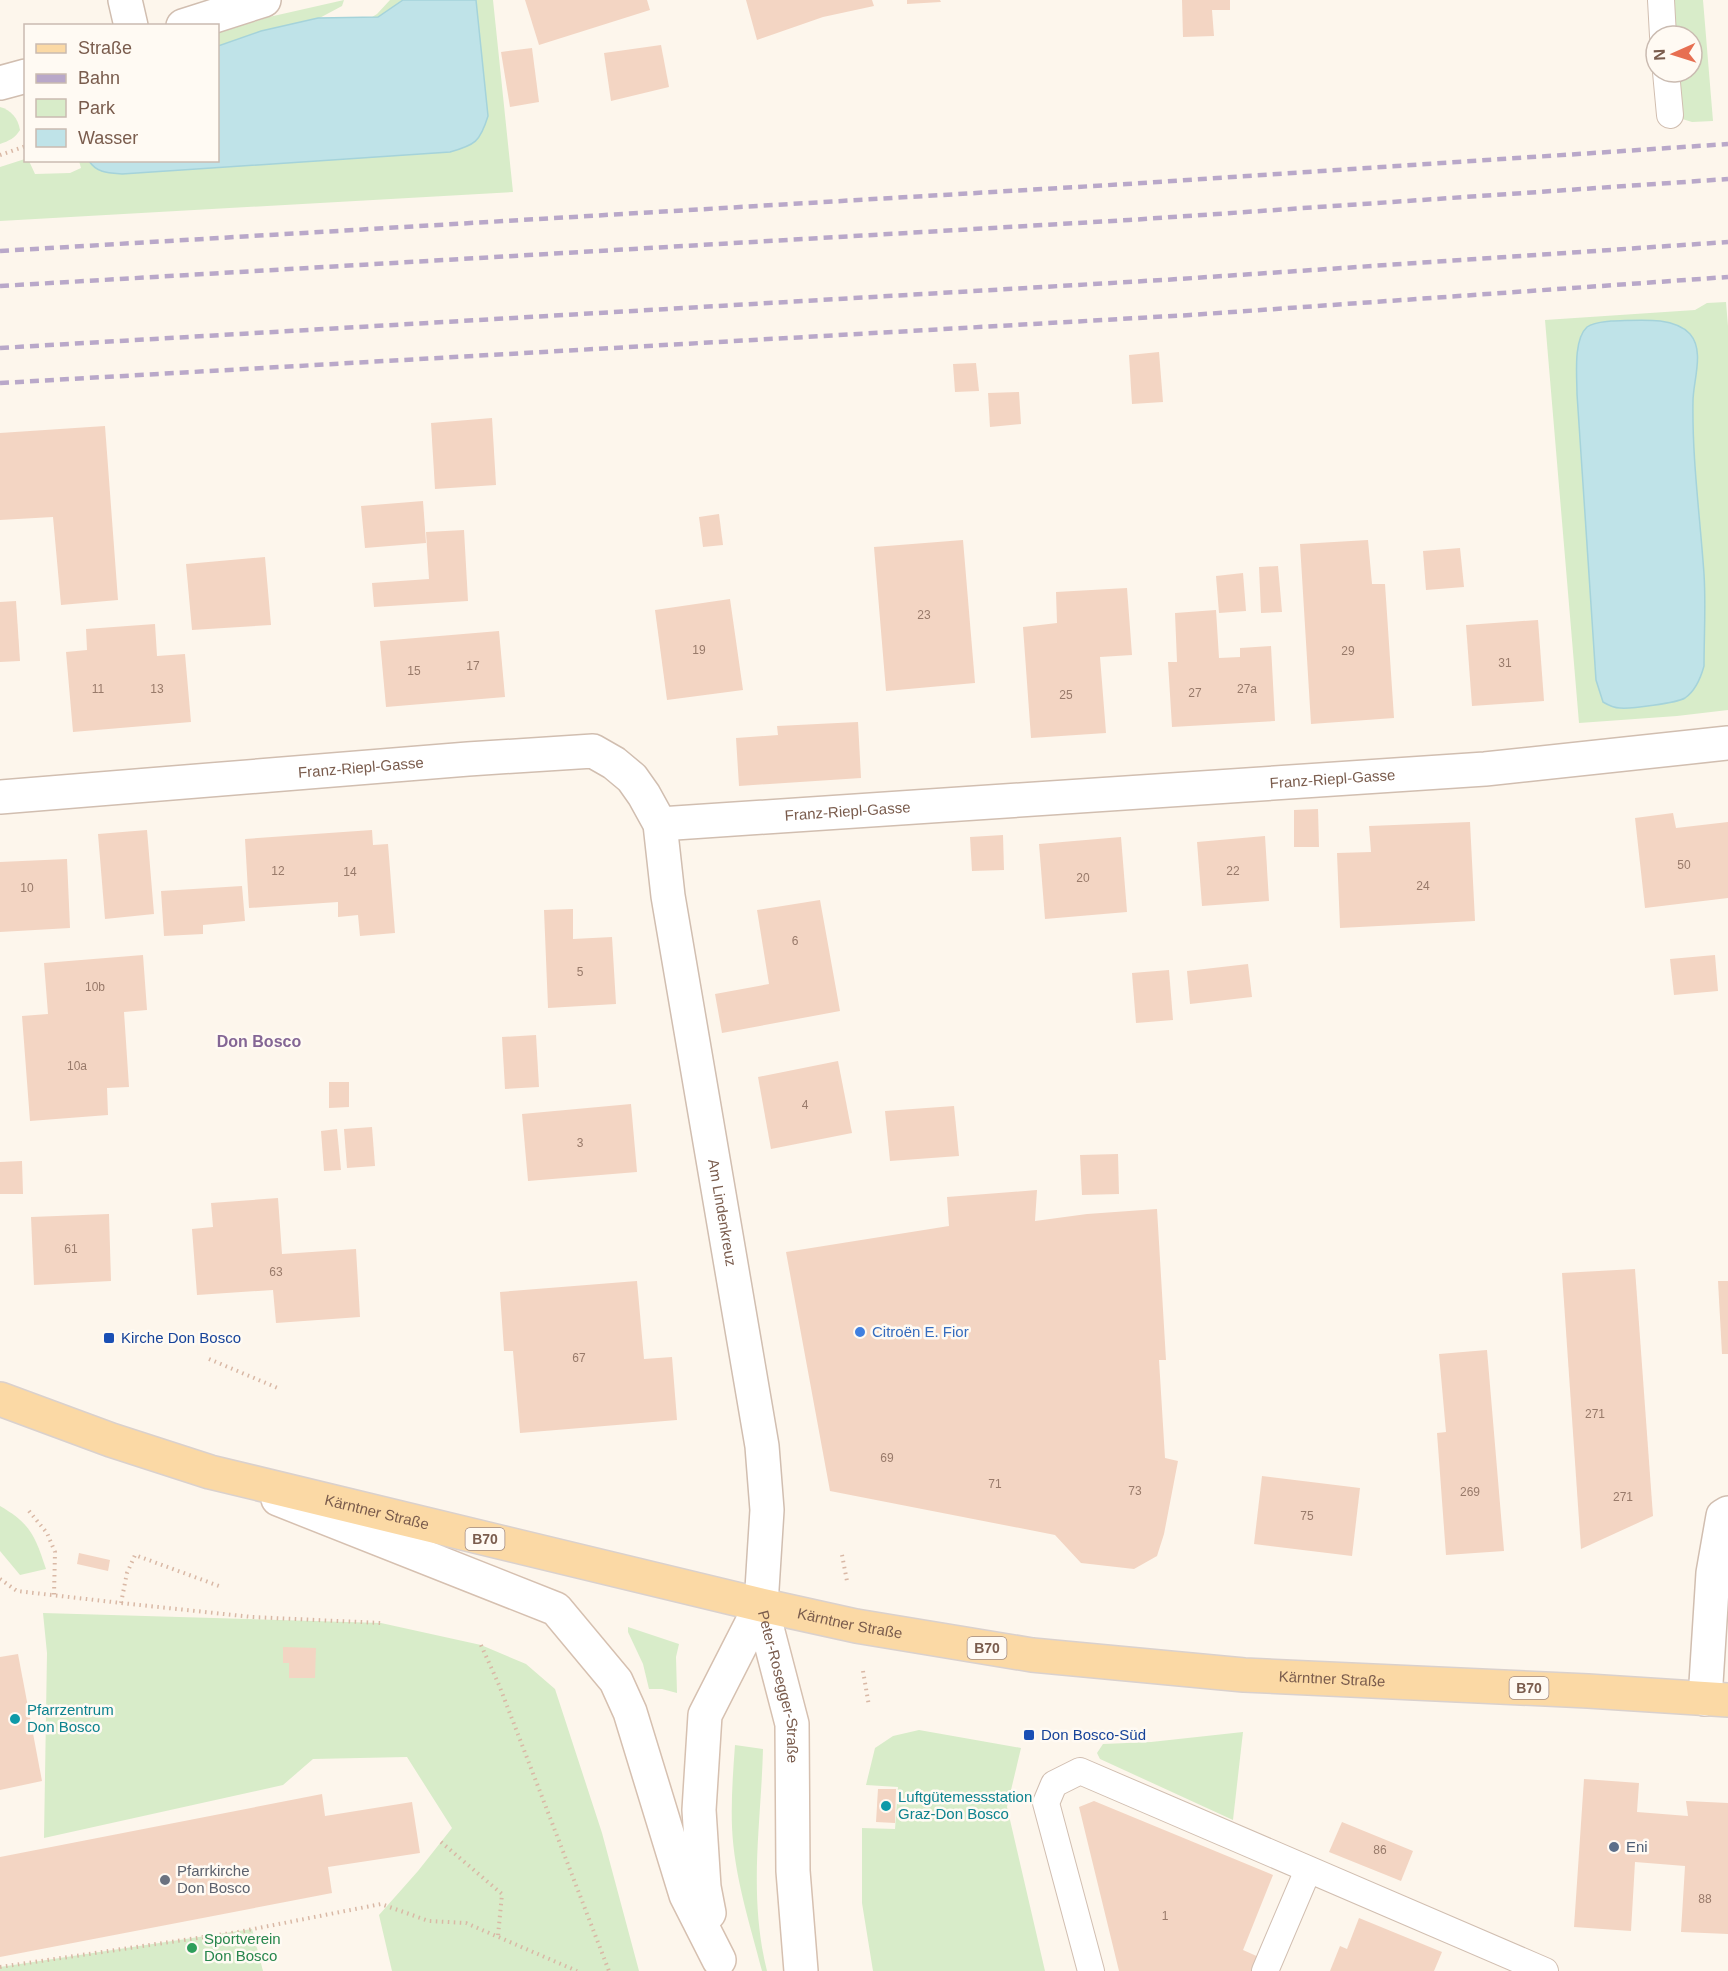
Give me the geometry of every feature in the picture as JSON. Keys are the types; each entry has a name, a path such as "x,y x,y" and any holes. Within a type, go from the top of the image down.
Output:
{"main road":[{"name":"Kärntner Straße","path":"0,1399 111,1440 210,1472 856,1626 1032,1655 1244,1675 1541,1688 1717,1700"}],"street":[{"path":"125,0 131,24"},
{"path":"189,24 264,0"},
{"path":"0,82 24,76"},
{"name":"Franz-Riepl-Gasse","path":"0,797 593,751 614,763 632,778 660,824 1485,769 1728,743"},
{"name":"Am Lindenkreuz","path":"660,824 668,896 762,1446 767,1510 761,1605"},
{"path":"210,1472 556,1608 616,1681 630,1712 686,1895 720,1966"},
{"path":"1717,1700 1713,1573 1723,1516 1728,1514"},
{"name":"Peter-Rosegger-Straße","path":"720,1966 704,1887 699,1810 705,1715 761,1605"},
{"name":"Peter-Rosegger-Straße","path":"761,1605 792,1724 793,1861 801,1971"}],"lane":[{"path":"1661,0 1663,24"},
{"path":"1667,84 1670,115"},
{"path":"1091,1971 1046,1803 1054,1784 1080,1771 1545,1971"},
{"path":"1265,1971 1308,1870"}],"path":[{"path":"0,155 24,147"},
{"path":"209,1359 280,1389"},
{"path":"29,1511 47,1533 55,1552 54,1595"},
{"path":"121,1603 127,1573 135,1555 219,1586"},
{"path":"0,1579 17,1591 252,1617 381,1623"},
{"path":"481,1644 609,1971"},
{"path":"441,1842 502,1894 498,1936"},
{"path":"0,1967 238,1932 381,1904 429,1921 466,1923 578,1971"}],"green space":[{"path":"344,0 342,6 299,29 338,38 377,14 390,0 493,0 513,192 0,221 0,167 24,159 24,162 29,162 35,174 70,173 81,168 79,162 219,162 219,33 269,17"},
{"path":"1668,0 1703,0 1713,121 1692,122 1679,118 1676,84 1704,84 1704,24 1670,24"},
{"path":"0,107 13,115 20,130 12,139 0,144"},
{"path":"1726,302 1728,326 1728,710 1579,723 1545,320 1695,310 1707,303"},
{"path":"0,1506 25,1525 35,1539 46,1569 20,1575 0,1551"},
{"path":"43,1613 381,1623 481,1645 526,1664 555,1689 602,1833 639,1971 392,1971 379,1915 452,1828 407,1757 313,1759 283,1785 44,1838 47,1653"},
{"path":"628,1627 679,1644 676,1657 677,1693 662,1689 649,1689 643,1664 628,1632"},
{"path":"919,1730 1021,1748 1007,1807 1045,1971 873,1971 862,1903 862,1828 895,1829 898,1787 866,1785 875,1748 893,1736"},
{"path":"1243,1732 1233,1820 1100,1759 1097,1753 1103,1744 1151,1742"},
{"path":"735,1745 763,1749 757,1887 761,1943 767,1971 762,1971 743,1900 733,1845 732,1786"},
{"name":"Sportverein Don Bosco","path":"252,1929 263,1971 0,1971 0,1967"}],"water":[{"path":"403,0 476,0 488,116 482,132 475,141 450,152 122,174 99,170 90,162 219,162 219,46 261,31 318,18 378,17"},
{"path":"1652,320 1673,324 1690,334 1698,357 1693,393 1693,423 1705,586 1704,666 1697,684 1685,698 1643,707 1617,708 1603,702 1596,680 1577,394 1577,359 1580,340 1587,327 1599,322"}],"building":[{"path":"525,0 647,0 650,10 539,45"},
{"path":"746,0 872,0 874,6 823,17 757,40"},
{"path":"907,0 940,0 941,2 907,4"},
{"path":"1182,0 1230,0 1230,10 1212,10 1214,36 1183,37"},
{"path":"661,45 669,87 611,101 604,53"},
{"path":"532,48 539,102 510,107 501,52"},
{"path":"1159,352 1163,402 1132,404 1129,355"},
{"path":"976,363 979,391 955,392 953,364"},
{"path":"1019,392 1021,424 990,427 988,393"},
{"path":"492,418 496,485 435,489 431,423"},
{"path":"105,426 118,600 61,605 53,517 0,520 0,433"},
{"path":"423,501 426,543 365,548 361,506"},
{"path":"719,514 723,545 703,547 699,517"},
{"path":"464,530 468,601 374,607 372,583 429,579 426,532"},
{"path":"963,540 975,683 886,691 874,547"},
{"path":"1368,540 1372,584 1385,584 1394,718 1311,724 1300,544"},
{"path":"1460,548 1464,587 1426,590 1423,551"},
{"path":"265,557 271,625 192,630 186,564"},
{"path":"1278,566 1282,612 1261,613 1259,567"},
{"path":"1243,573 1246,611 1219,613 1216,576"},
{"path":"1127,588 1132,655 1100,657 1106,733 1031,738 1023,627 1057,623 1056,592"},
{"path":"730,599 743,690 667,700 655,610"},
{"path":"16,601 20,661 0,662 0,602"},
{"path":"1216,610 1219,658 1240,657 1240,648 1271,646 1275,721 1172,727 1168,662 1177,662 1175,613"},
{"path":"1538,620 1544,701 1472,706 1466,625"},
{"path":"155,624 157,656 185,654 191,722 73,732 66,652 87,650 86,629"},
{"path":"499,631 505,697 386,707 380,641"},
{"path":"858,722 861,778 739,786 736,738 778,735 777,726"},
{"path":"1318,809 1319,847 1294,847 1294,810"},
{"path":"1673,813 1676,828 1728,822 1728,898 1645,908 1635,818"},
{"path":"1470,822 1475,921 1340,928 1337,853 1371,852 1369,826"},
{"path":"147,830 154,914 105,919 98,834"},
{"path":"372,830 373,845 388,844 395,933 360,936 358,915 338,917 338,902 249,908 245,839"},
{"path":"1003,835 1004,870 972,871 970,837"},
{"path":"1265,836 1269,901 1202,906 1197,842"},
{"path":"1121,837 1127,912 1045,919 1039,844"},
{"path":"67,859 70,928 0,932 0,862"},
{"path":"242,886 245,921 203,925 203,934 164,936 161,891"},
{"path":"820,900 840,1011 722,1033 715,994 769,984 757,910"},
{"path":"573,909 573,939 612,937 616,1004 548,1008 544,910"},
{"path":"143,955 147,1010 124,1012 129,1087 107,1088 108,1115 30,1121 22,1016 48,1014 44,963"},
{"path":"1715,955 1718,991 1674,995 1670,959"},
{"path":"1248,964 1252,997 1190,1004 1187,971"},
{"path":"1169,970 1173,1020 1136,1023 1132,973"},
{"path":"536,1035 539,1087 505,1089 502,1037"},
{"path":"838,1061 852,1133 771,1149 758,1077"},
{"path":"329,1082 349,1082 349,1107 329,1108"},
{"path":"631,1104 637,1172 528,1181 522,1114"},
{"path":"954,1106 959,1156 890,1161 885,1111"},
{"path":"372,1127 375,1166 347,1168 344,1129"},
{"path":"337,1129 341,1170 324,1171 321,1131"},
{"path":"1118,1154 1119,1194 1082,1195 1080,1155"},
{"path":"22,1161 23,1194 0,1194 0,1162"},
{"path":"1037,1190 1035,1221 1087,1214 1157,1209 1166,1360 1159,1360 1165,1458 1178,1461 1164,1534 1157,1556 1134,1569 1081,1563 1055,1535 830,1491 786,1252 949,1226 947,1197"},
{"path":"278,1198 282,1254 356,1249 360,1317 276,1323 273,1290 197,1295 192,1229 213,1227 211,1203"},
{"path":"109,1214 111,1281 34,1285 31,1217"},
{"path":"1635,1269 1653,1516 1581,1549 1562,1273"},
{"path":"637,1281 644,1359 672,1357 677,1420 520,1433 513,1351 504,1351 500,1292"},
{"path":"1718,1281 1728,1281 1728,1354 1722,1354"},
{"path":"1487,1350 1504,1551 1446,1555 1437,1433 1446,1432 1439,1354"},
{"path":"1262,1476 1360,1488 1352,1556 1254,1544"},
{"path":"79,1553 110,1560 108,1571 77,1564"},
{"path":"283,1647 316,1648 315,1678 289,1678 289,1663 283,1663"},
{"name":"Pfarrzentrum Don Bosco","path":"18,1654 42,1781 0,1790 0,1657"},
{"path":"1584,1779 1639,1783 1637,1812 1688,1816 1686,1801 1728,1803 1728,1934 1681,1932 1685,1866 1635,1862 1631,1931 1574,1927"},
{"name":"Luftgütemessstation Graz-Don Bosco","path":"878,1789 896,1789 895,1823 876,1822"},
{"name":"Pfarrkirche Don Bosco","path":"322,1794 325,1816 412,1802 420,1853 328,1867 332,1893 0,1957 0,1857"},
{"path":"1094,1801 1273,1875 1243,1950 1261,1958 1255,1971 1119,1971 1079,1807"},
{"path":"1342,1822 1413,1851 1401,1881 1329,1852"},
{"path":"1359,1918 1442,1952 1434,1971 1330,1971 1340,1946 1347,1949"}],"railway":[{"path":"0,251 1127,184 1728,144"},
{"path":"0,286 1129,220 1728,179"},
{"path":"0,348 1179,279 1728,242"},
{"path":"0,383 1190,315 1728,277"}],"place":[{"name":"Citroën E. Fior","path":"860,1332"},
{"name":"Kirche Don Bosco","path":"109,1338"},
{"name":"Pfarrzentrum Don Bosco","path":"15,1719"},
{"name":"Don Bosco-Süd","path":"1029,1735"},
{"name":"Luftgütemessstation Graz-Don Bosco","path":"886,1806"},
{"name":"Eni","path":"1614,1847"},
{"name":"Pfarrkirche Don Bosco","path":"165,1880"},
{"name":"Sportverein Don Bosco","path":"192,1948"}],"district":[{"name":"Don Bosco","path":"259,1041"}]}
